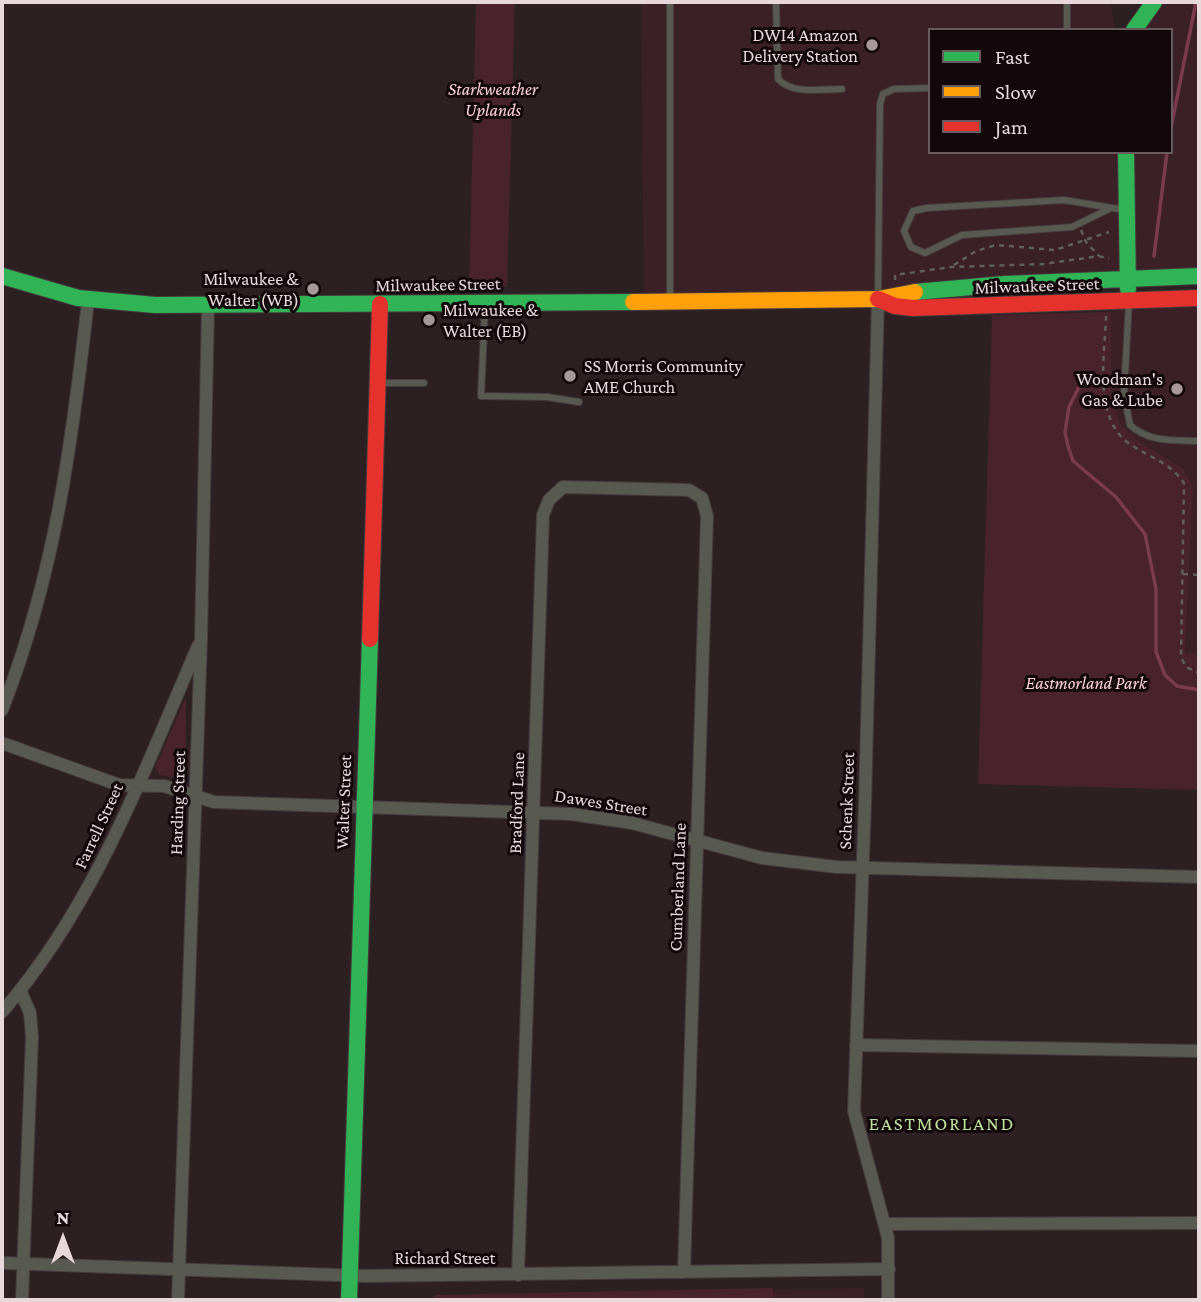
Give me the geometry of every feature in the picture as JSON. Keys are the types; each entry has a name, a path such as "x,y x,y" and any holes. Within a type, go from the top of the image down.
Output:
{"street":[{"path":"1135,28 1154,2"},
{"path":"1126,154 1129,302"},
{"name":"Milwaukee Street","path":"2,276 34,289 88,301 208,307 878,299 914,292 1128,277 1199,276"},
{"name":"Milwaukee Street","path":"878,299 895,306 913,308 1199,298"},
{"name":"Schenk Street","path":"878,299 854,1111 885,1224 889,1269 888,1300"},
{"path":"2,710 40,594 54,538 75,427 88,301"},
{"name":"Walter Street","path":"349,1300 380,304"},
{"name":"Harding Street","path":"178,1300 201,639 208,307"},
{"name":"Bradford Lane","path":"518,1275 543,515 549,500 563,487 689,490 697,493 704,504"},
{"name":"Cumberland Lane","path":"684,1272 707,516 704,504"},
{"name":"Farrell Street","path":"2,1012 20,990 102,865 201,639"},
{"name":"Dawes Street","path":"2,743 119,785 164,786 214,802 535,812 620,821 762,858 863,867 1199,877"},
{"path":"20,990 30,1013 32,1037 22,1300"},
{"path":"856,1045 1199,1051"},
{"path":"885,1224 1199,1223"},
{"name":"Richard Street","path":"2,1263 349,1276 889,1269"}],"lane":[{"path":"670,2 670,302"},
{"path":"776,2 778,79 785,86 799,89 842,89"},
{"path":"1067,2 1067,28"},
{"path":"878,299 880,104 883,94 894,89 928,88"},
{"path":"1109,209 1072,227 962,235 925,253 911,247 904,231 913,211 927,208 1064,200 1127,210"},
{"path":"1129,302 1125,394 1130,425 1146,437 1158,440 1199,441"},
{"path":"485,303 481,397 547,397 579,402"},
{"path":"377,383 424,383"}],"path":[{"path":"951,267 976,251 996,245 1055,250 1086,242 1109,232"},
{"path":"1086,242 1099,256"},
{"path":"1109,302 1106,315 1105,400 1108,414 1126,441 1162,461 1184,483 1181,657 1186,667 1199,673"},
{"path":"1183,574 1199,575"}],"shaded area":[{"path":"641,2 1111,2 1114,28 928,28 928,154 1173,154 1173,28 1135,28 1154,2 1199,2 1199,276 644,302"},
{"path":"1199,300 1199,654 1185,654 1193,487 1183,468 1140,442 1120,424 1111,394 1111,312 1129,301"},
{"path":"864,1288 864,1300 433,1300 433,1296"}],"green space":[{"name":"Starkweather Uplands","path":"476,2 515,2 507,287 469,288"},
{"name":"Eastmorland Park","path":"1111,312 1111,394 1120,424 1140,442 1183,468 1193,487 1185,653 1199,654 1199,790 978,784 992,315"},
{"path":"186,697 186,770 180,778 159,775 155,767"},
{"path":"773,1288 773,1300 434,1300 434,1295"}],"waterway":[{"path":"1173,118 1196,2"},
{"path":"1154,256 1167,154"},
{"path":"1087,382 1079,387 1069,407 1065,432 1073,461 1116,497 1145,534 1156,589 1156,652 1165,675 1177,686 1199,690"}],"traffic: fast":[{"path":"1135,28 1154,2"},
{"path":"1126,154 1128,289"},
{"path":"2,276 78,298 155,305 633,302"},
{"path":"915,292 1005,284 1199,276"},
{"path":"349,1300 370,639"}],"traffic: slow":[{"path":"633,302 878,299 915,292"}],"traffic: jam":[{"path":"878,299 895,306 913,308 1199,298"},
{"path":"370,639 380,304"}],"place":[{"name":"DWI4 Amazon Delivery Station","path":"872,45"},
{"name":"Milwaukee & Walter (WB)","path":"313,289"},
{"name":"Milwaukee & Walter (EB)","path":"429,320"},
{"name":"SS Morris Community AME Church","path":"570,376"},
{"name":"Woodman's Gas & Lube","path":"1177,389"}],"district":[{"name":"EASTMORLAND","path":"942,1124"}]}
